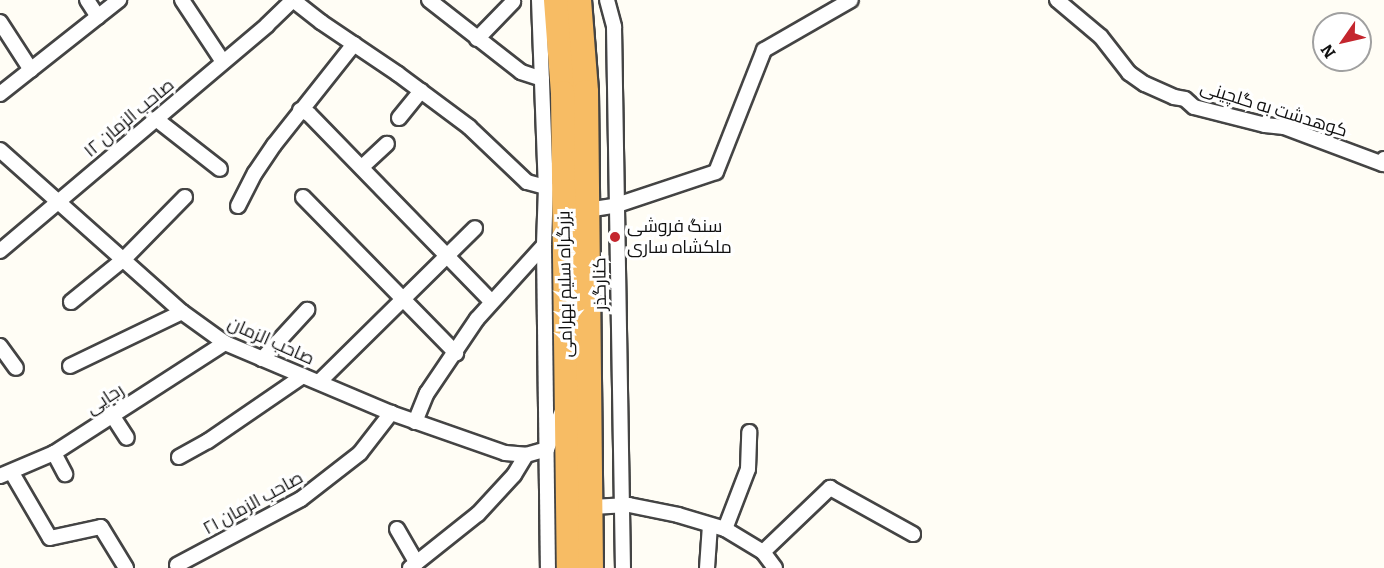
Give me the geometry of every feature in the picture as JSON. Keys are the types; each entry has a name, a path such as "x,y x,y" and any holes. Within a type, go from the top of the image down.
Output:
{"highway":[{"name":"بزرگراه سلیم بهرامی","path":"556,0 563,93 569,561"},
{"name":"بزرگراه سلیم بهرامی","path":"579,0 586,92 591,568"}],"street":[{"path":"87,0 98,17"},
{"path":"2,87 30,70 119,0"},
{"path":"182,0 223,62"},
{"path":"293,0 469,127 526,182 546,187"},
{"name":"صاحب الزمان ۱۲","path":"0,251 293,0"},
{"path":"429,0 521,72 542,79"},
{"path":"538,0 546,187 544,245 548,568"},
{"name":"کنارگذر","path":"608,0 614,27 623,568"},
{"path":"587,210 617,206 716,172 764,50 851,0"},
{"name":"کوهدشت به گلچینی","path":"1056,0 1101,37 1129,73 1174,97 1185,99 1194,107 1265,125 1284,127 1384,163"},
{"path":"477,39 513,2"},
{"path":"0,22 30,70"},
{"path":"238,206 255,173 300,110 354,44"},
{"path":"399,118 421,92"},
{"path":"300,110 309,114 448,254 491,301"},
{"path":"156,119 220,169"},
{"path":"362,167 387,144"},
{"name":"صاحب الزمان","path":"0,150 182,312 225,343 391,413 505,453 526,454 547,449"},
{"path":"71,302 124,259 185,197"},
{"path":"303,197 456,352"},
{"path":"319,382 475,228"},
{"path":"414,422 427,393 491,301 544,245"},
{"path":"262,359 307,310"},
{"path":"70,366 182,312"},
{"name":"رجایی","path":"6,474 54,453 225,343"},
{"path":"0,346 16,368"},
{"path":"179,457 208,441 303,376"},
{"path":"547,449 567,398"},
{"name":"صاحب الزمان ۲۱","path":"177,565 301,500 360,453 391,413"},
{"path":"112,416 127,438"},
{"path":"725,529 748,469 749,432"},
{"path":"54,453 65,474"},
{"path":"397,529 414,566 432,562 499,493 514,475 526,454"},
{"path":"6,474 50,538 101,527 126,568"},
{"path":"763,552 830,488 913,534"},
{"path":"591,507 622,506 678,515 725,529 763,552 775,568"},
{"path":"548,524 569,561"},
{"path":"707,568 710,525"}],"place":[{"name":"سنگ فروشی ملکشاه ساری","path":"615,237"}]}
